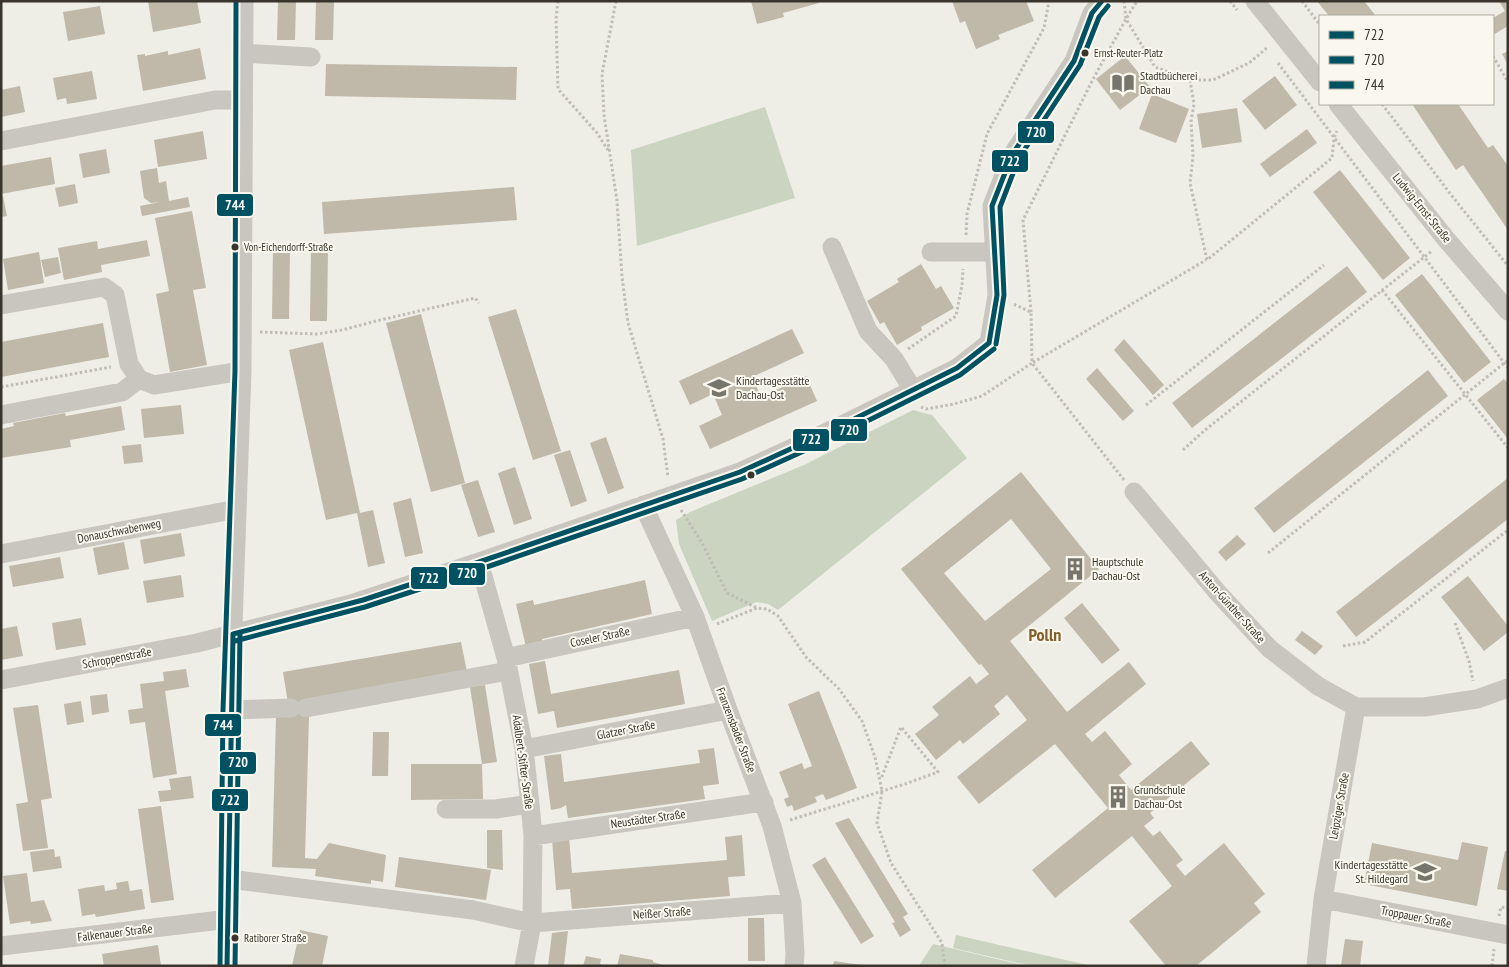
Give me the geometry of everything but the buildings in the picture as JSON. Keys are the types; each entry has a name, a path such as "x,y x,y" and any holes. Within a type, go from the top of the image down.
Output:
{"street":[{"path":"227,966 230,710 242,371 244,1"},
{"path":"931,252 994,252 992,206 1012,155 1074,61 1092,13 1102,1"},
{"path":"1254,1 1319,81"},
{"path":"243,53 311,57"},
{"path":"1,142 215,100 244,100"},
{"name":"Ludwig-Ernst-Straße","path":"1341,107 1446,239 1508,311"},
{"path":"832,247 868,331 894,359 913,390"},
{"name":"Schroppenstraße","path":"1,680 197,643 351,604 740,472 834,429 957,368 989,343 997,295 994,252"},
{"path":"1,305 104,287 115,295 134,371 154,385 242,371"},
{"path":"1,415 122,392 134,371"},
{"name":"Anton-Günther-Straße","path":"1134,492 1218,593 1270,649 1318,686 1356,707 1424,707 1477,699 1508,688"},
{"name":"Franzensbader Straße","path":"643,505 697,623 772,826 792,903 794,966"},
{"name":"Donauschwabenweg","path":"1,554 237,509"},
{"name":"Adalbert-Stifter-Straße","path":"478,562 507,664 524,749 532,836 532,923 524,966"},
{"name":"Coseler Straße","path":"230,710 299,708 697,623"},
{"name":"Leipziger Straße","path":"1316,966 1323,899 1356,707"},
{"name":"Glatzer Straße","path":"524,749 728,710"},
{"name":"Neustädter Straße","path":"532,836 764,802"},
{"path":"446,809 496,808 530,804"},
{"path":"229,879 473,910 532,923"},
{"name":"Troppauer Straße","path":"1323,899 1508,936"},
{"name":"Neißer Straße","path":"532,923 792,903"},
{"name":"Falkenauer Straße","path":"1,946 229,919"}],"path":[{"path":"558,1 556,19 558,89 597,133 609,152"},
{"path":"616,1 602,74 604,115 617,201 622,277 628,322 663,439 670,495 702,543 727,593 757,608 767,609 778,616 806,658 838,689 862,721 876,757 882,791 877,823 891,863 942,943 945,966"},
{"path":"1124,1 1126,19 1156,67 1190,80 1214,80 1249,63 1282,36"},
{"path":"1031,312 1023,220 1068,126 1126,19 1138,1"},
{"path":"1302,1 1319,23"},
{"path":"1273,56 1424,257 1506,362 1508,368"},
{"path":"1494,58 1508,82"},
{"path":"1190,80 1194,104 1191,122 1193,156 1190,183 1206,260"},
{"path":"1383,105 1508,266"},
{"path":"1134,492 1032,363 1206,260 1288,195 1332,158 1334,138 1341,107"},
{"path":"1183,450 1205,430 1446,239"},
{"path":"1146,405 1324,264"},
{"path":"1382,290 1508,448"},
{"path":"256,332 318,334 475,298 479,302"},
{"path":"1268,553 1506,362"},
{"path":"1,388 134,371"},
{"path":"1344,646 1366,642 1508,530"},
{"path":"697,623 731,619 757,608"},
{"path":"1456,623 1469,661 1477,699"},
{"path":"772,826 938,772 900,727 880,781"}],"green space":[{"path":"765,107 795,198 637,246 631,150"},
{"path":"913,410 932,415 967,458 778,610 768,604 756,602 712,621 679,544 676,520 690,512 804,465"},
{"path":"956,935 1092,966 1031,966 953,948"},
{"path":"933,944 1027,966 919,966"}],"transit line":[{"name":"744","path":"220,966 223,710 235,371 236,1"},
{"name":"722","path":"989,343 997,295 992,206 1012,155 1074,61 1092,13 1102,1"},
{"name":"720","path":"996,344 1004,295 1000,207 1019,158 1080,65 1099,17 1108,6"},
{"name":"722","path":"233,634 363,600 740,472 834,429 957,368 989,343"},
{"name":"720","path":"235,641 365,607 742,479 837,436 960,375 994,349"},
{"name":"722","path":"227,966 233,634"},
{"name":"720","path":"235,966 240,634"}],"place":[{"name":"Ernst-Reuter-Platz","path":"1085,53"},
{"name":"Stadtbücherei Dachau","path":"1123,83"},
{"name":"Von-Eichendorff-Straße","path":"235,247"},
{"name":"Kindertagesstätte Dachau-Ost","path":"719,388"},
{"name":"Hauptschule Dachau-Ost","path":"1075,569"},
{"name":"Grundschule Dachau-Ost","path":"1118,797"},
{"name":"Kindertagesstätte St. Hildegard","path":"1425,872"},
{"name":"Ratiborer Straße","path":"235,938"}],"district":[{"name":"Polln","path":"1045,635"}]}
